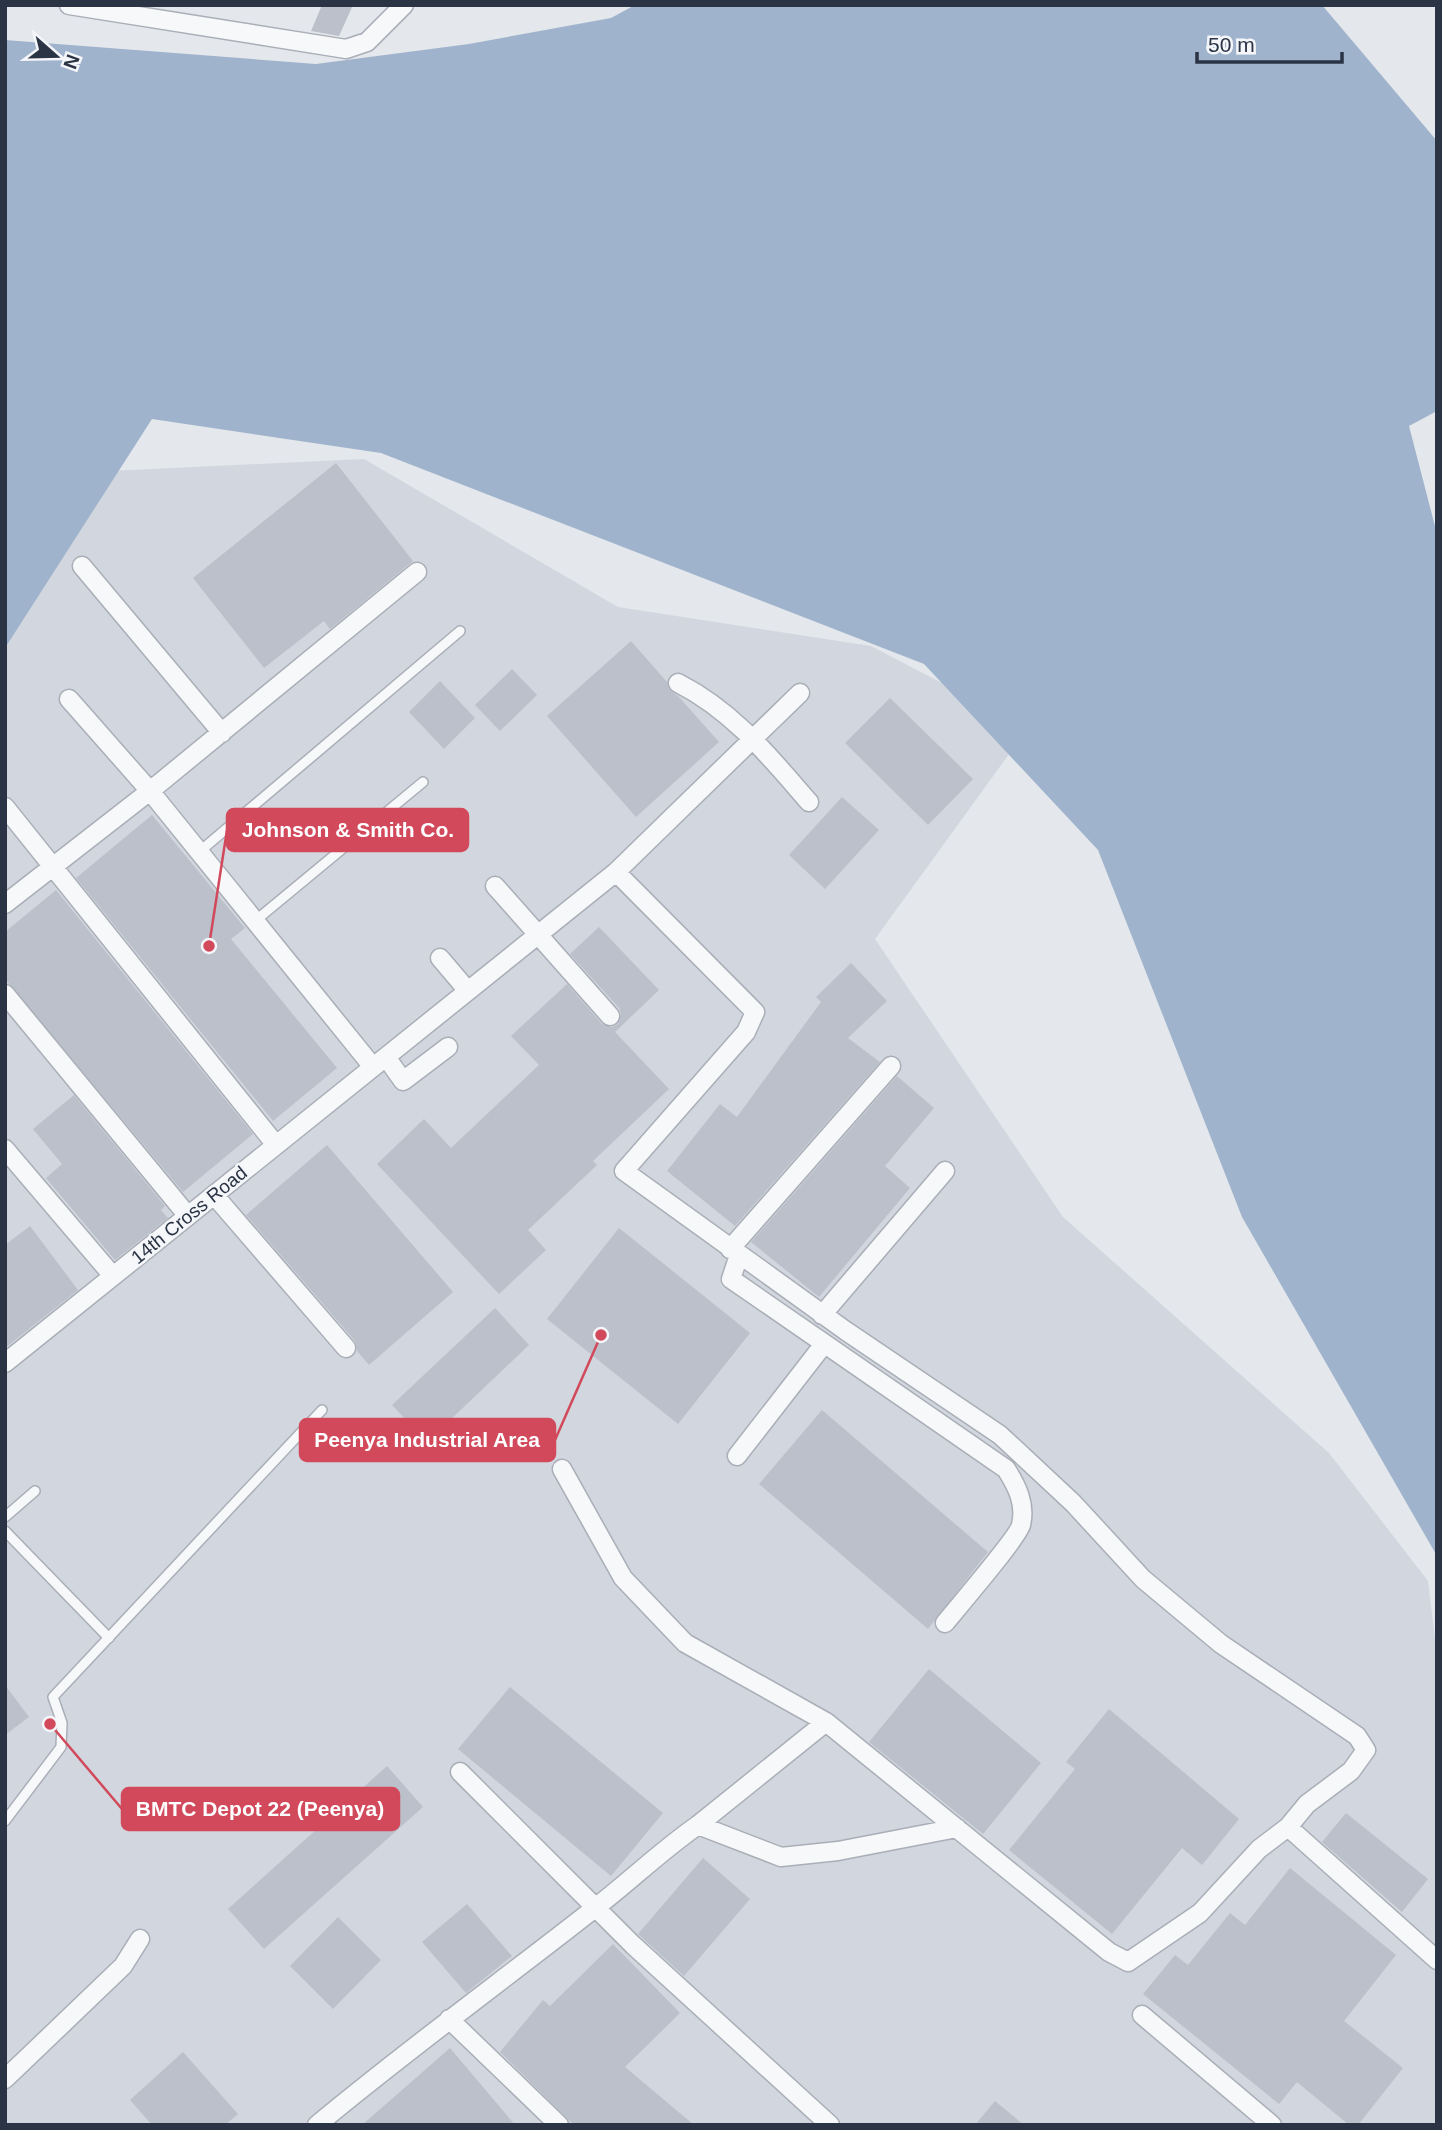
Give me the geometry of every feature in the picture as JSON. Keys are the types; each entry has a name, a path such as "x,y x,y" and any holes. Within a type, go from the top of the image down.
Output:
{"street":[{"path":"69,5 346,49 368,42 404,5"},
{"path":"82,566 222,733"},
{"path":"5,904 222,733 417,572"},
{"path":"678,683 721,709 754,738 809,802"},
{"name":"14th Cross Road","path":"5,1363 616,872 800,693"},
{"path":"69,699 149,791 255,921 379,1062 403,1081 448,1047"},
{"path":"5,807 51,868 276,1145"},
{"path":"562,1469 623,1578 685,1643 826,1722 1109,1952 1128,1962 1200,1913 1259,1849 1288,1827 1307,1804 1351,1771 1366,1750 1357,1736 1221,1644 1143,1578 1073,1503 1000,1435 822,1314 624,1171 746,1032 755,1012 616,872"},
{"path":"495,886 611,1016"},
{"path":"440,958 468,991"},
{"path":"5,994 188,1216"},
{"path":"891,1066 735,1252 731,1279 1006,1469 1017,1486 1022,1506 1021,1527 945,1623"},
{"path":"5,1149 113,1276"},
{"path":"822,1314 945,1171"},
{"path":"214,1195 346,1348"},
{"path":"737,1456 824,1343"},
{"path":"317,2125 449,2019 597,1907 665,1848 698,1825 826,1722"},
{"path":"460,1772 633,1945 830,2125"},
{"path":"698,1825 781,1857 838,1851 957,1828"},
{"path":"1288,1827 1437,1960"},
{"path":"5,2079 123,1966 140,1939"},
{"path":"1142,2015 1272,2125"},
{"path":"449,2019 559,2125"}],"lane":[{"path":"199,852 460,631"},
{"path":"255,921 423,782"},
{"path":"5,1821 61,1747 62,1723 53,1697 322,1410"},
{"path":"5,1517 35,1491"},
{"path":"5,1531 109,1638"}],"shaded area":[{"path":"364,459 618,607 871,646 1028,728 875,939 1063,1217 1329,1453 1428,1581 1437,1656 1437,2125 5,2125 5,476"}],"water":[{"path":"635,5 1322,5 1437,141 1437,411 1409,426 1437,534 1437,1556 1242,1217 1098,850 924,664 381,453 152,419 5,648 5,40 316,64 469,44 611,18"}],"building":[{"path":"322,5 353,5 339,36 311,31"},
{"path":"336,463 413,561 330,629 324,621 264,668 193,578"},
{"path":"631,641 667,682 669,689 719,742 636,817 547,716"},
{"path":"512,669 537,695 500,731 475,705"},
{"path":"440,681 475,718 444,749 409,712"},
{"path":"890,698 973,779 928,825 845,743"},
{"path":"842,797 879,830 825,889 789,855"},
{"path":"152,815 245,928 231,939 337,1068 273,1121 76,878"},
{"path":"56,890 253,1134 183,1192 5,979 5,932"},
{"path":"599,927 659,990 615,1032 669,1089 593,1161 597,1165 528,1230 546,1250 499,1294 377,1164 424,1119 451,1148 539,1065 511,1036 567,984 602,1024 612,1027 618,1024 621,1014 619,1008 570,954"},
{"path":"851,963 887,1001 848,1038 880,1062 735,1226 667,1171 720,1104 737,1117 821,1002 816,997"},
{"path":"897,1076 934,1108 885,1166 910,1188 819,1297 751,1242"},
{"path":"74,1095 165,1206 161,1210 168,1218 115,1260 46,1178 62,1164 33,1129"},
{"path":"327,1145 453,1292 369,1365 357,1351 355,1341 246,1215"},
{"path":"30,1226 78,1290 5,1348 5,1245"},
{"path":"619,1228 750,1333 678,1424 547,1319"},
{"path":"495,1308 529,1345 427,1442 392,1405"},
{"path":"822,1410 988,1552 928,1629 759,1484"},
{"path":"929,1669 1041,1763 983,1834 869,1742"},
{"path":"5,1685 29,1717 5,1735"},
{"path":"510,1687 663,1813 611,1876 458,1749"},
{"path":"1109,1709 1239,1819 1202,1865 1182,1848 1112,1934 1009,1850 1075,1769 1066,1762"},
{"path":"387,1766 423,1807 264,1949 228,1909"},
{"path":"1346,1813 1428,1879 1402,1912 1322,1842"},
{"path":"703,1858 750,1899 684,1976 638,1934"},
{"path":"1290,1868 1396,1955 1344,2021 1403,2068 1358,2125 1349,2125 1297,2082 1279,2104 1143,1994 1175,1955 1188,1965 1230,1913 1245,1925"},
{"path":"467,1904 512,1956 466,1993 422,1942"},
{"path":"338,1917 381,1960 333,2009 290,1966"},
{"path":"613,1944 680,2013 625,2067 694,2125 574,2125 500,2052 543,2000 550,2006"},
{"path":"450,2048 515,2125 362,2125"},
{"path":"183,2052 238,2114 225,2125 152,2125 130,2100"},
{"path":"995,2101 1024,2125 975,2125"}],"place":[{"name":"Johnson & Smith Co.","path":"209,946"},
{"name":"Peenya Industrial Area","path":"601,1335"},
{"name":"BMTC Depot 22 (Peenya)","path":"50,1724"}]}
